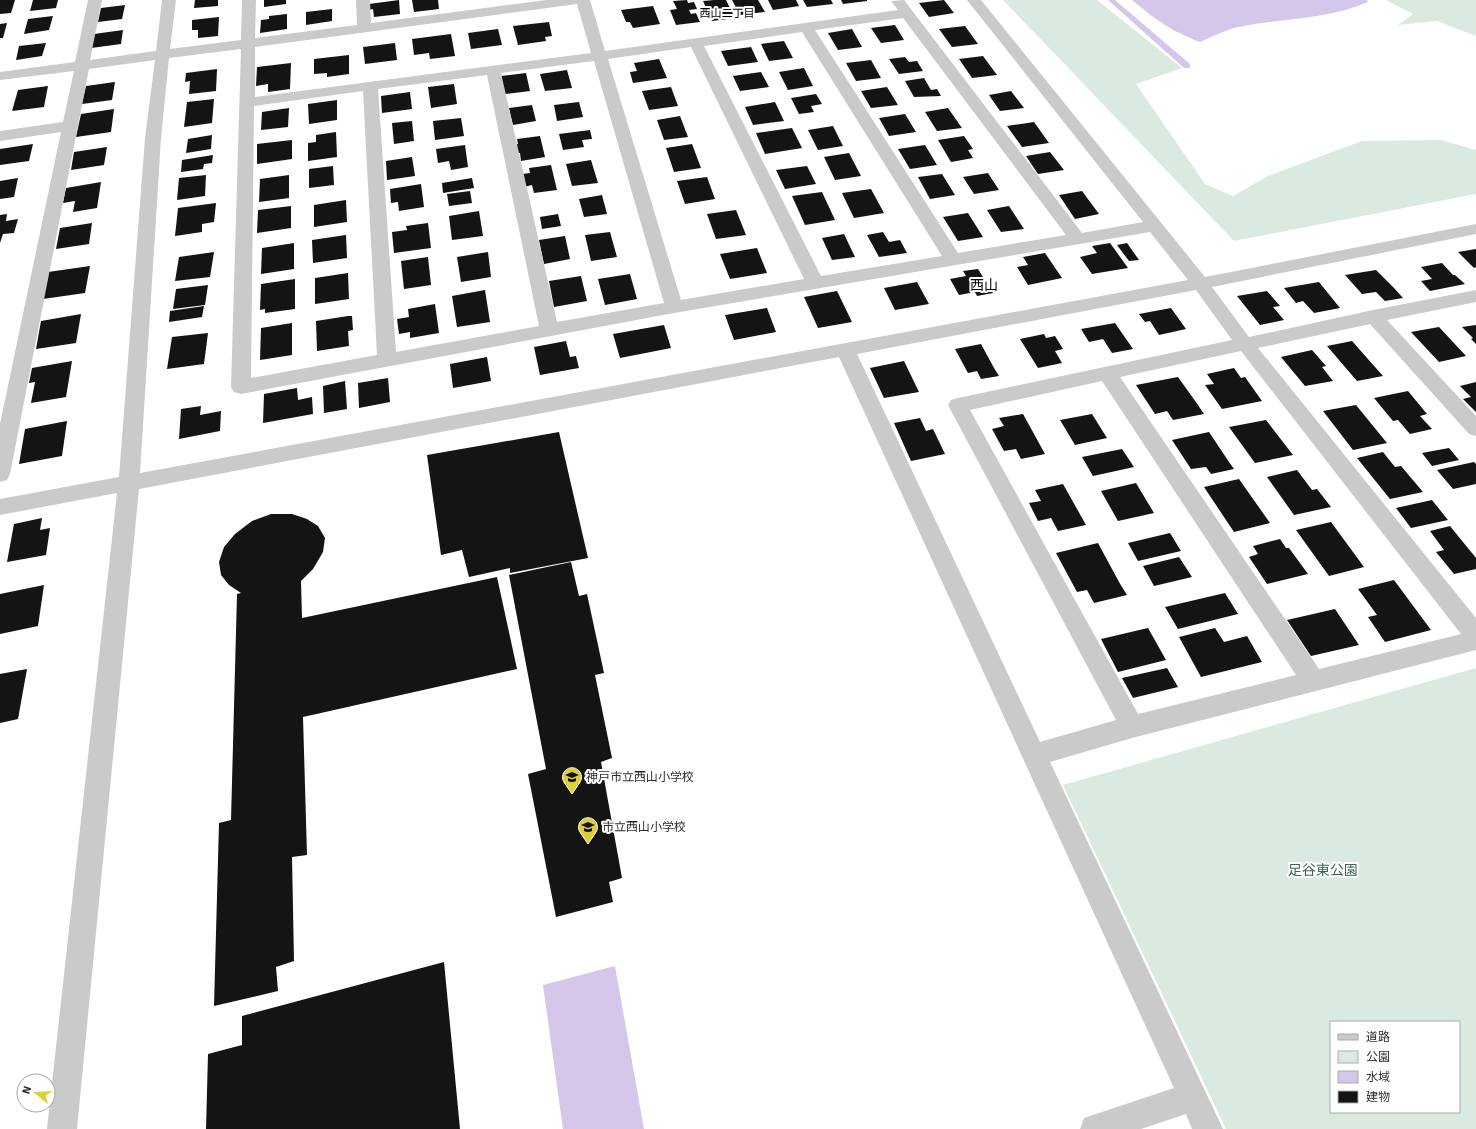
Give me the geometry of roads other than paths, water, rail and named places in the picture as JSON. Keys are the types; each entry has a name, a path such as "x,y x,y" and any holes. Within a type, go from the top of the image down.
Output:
{"street":[{"path":"0,474 95,0"},
{"path":"62,1129 129,483 153,138 169,0"},
{"path":"250,0 240,387 674,307 1153,226"},
{"path":"363,0 364,28"},
{"path":"470,0 473,14"},
{"path":"0,76 578,0"},
{"path":"583,0 674,307"},
{"path":"898,0 1076,238"},
{"path":"974,0 1200,283 1245,344 1476,635"},
{"path":"248,102 696,43 907,13"},
{"path":"806,27 953,260"},
{"path":"696,43 815,283"},
{"path":"493,70 549,330"},
{"path":"370,86 387,360"},
{"path":"0,136 70,126"},
{"path":"0,507 1200,283 1476,229"},
{"path":"1132,727 958,405 1373,316 1476,296"},
{"path":"1373,316 1476,430"},
{"path":"845,349 1208,1129"},
{"path":"1107,373 1313,681"},
{"path":"1034,755 1132,727 1476,640"},
{"path":"1095,1129 1193,1097"}],"water":[{"path":"1132,0 1367,0 1368,2 1336,12 1238,27 1200,42 1181,34 1164,24"},
{"path":"615,966 644,1129 563,1129 543,985"}],"waterway":[{"path":"1111,0 1187,66"}],"place":[{"name":"神戸市立西山小学校","path":"572,794"},
{"name":"市立西山小学校","path":"588,844"}],"district":[{"name":"西山二丁目","path":"727,13"},
{"name":"西山","path":"984,285"}],"park label":[{"name":"足谷東公園","path":"1323,870"}]}
